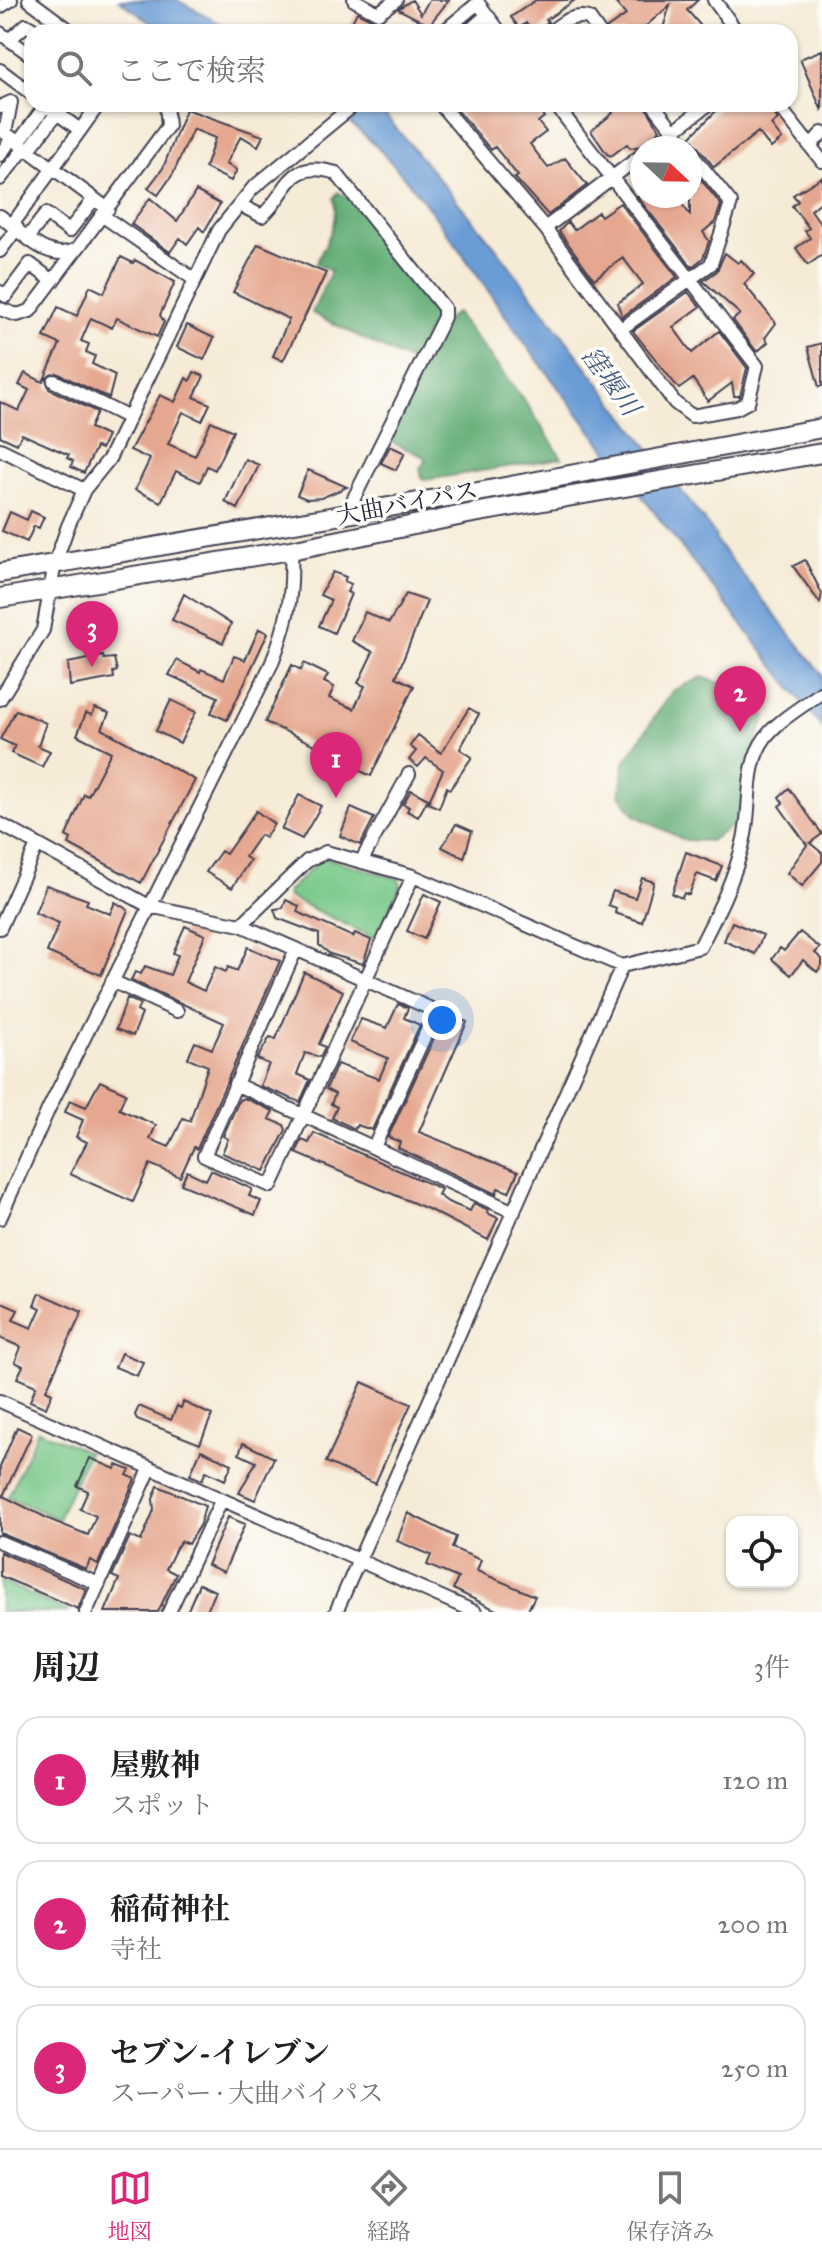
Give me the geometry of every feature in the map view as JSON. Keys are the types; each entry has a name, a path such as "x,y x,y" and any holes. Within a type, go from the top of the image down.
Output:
{"highway":[{"name":"大曲バイパス","path":"0,573 822,428"},
{"name":"大曲バイパス","path":"0,598 291,550 822,453"}],"street":[{"path":"0,7 11,0"},
{"path":"29,0 60,24"},
{"path":"354,0 378,13 396,0"},
{"path":"714,0 731,24"},
{"path":"452,24 478,2 494,24"},
{"path":"477,24 487,15"},
{"path":"561,24 580,16 589,18 593,24"},
{"path":"24,26 5,36 24,50"},
{"path":"0,70 24,88"},
{"path":"0,107 11,102 15,140 0,179"},
{"path":"0,155 44,112"},
{"path":"56,112 80,130"},
{"path":"3,242 92,112"},
{"path":"0,309 24,316 106,213 168,126 167,112"},
{"path":"0,699 43,630 55,563 84,490 109,459 219,230 253,188 345,112"},
{"path":"447,112 545,228 675,403 692,416 737,408 748,402 757,366 561,112"},
{"path":"659,112 677,136"},
{"path":"667,136 698,112"},
{"path":"783,112 822,161"},
{"path":"810,146 822,133"},
{"path":"15,140 195,280"},
{"path":"545,228 630,164"},
{"path":"621,329 711,264 731,203 702,167"},
{"path":"240,205 262,216 293,175 307,170 336,173 444,308 444,317 353,500"},
{"path":"28,237 46,214 69,231 94,199"},
{"path":"0,216 51,254 65,255 77,249"},
{"path":"0,292 6,296 30,264 53,281"},
{"path":"54,381 129,418"},
{"path":"0,449 84,490"},
{"path":"0,1218 149,906 186,841 288,623 293,594 291,550"},
{"path":"241,925 307,861 326,852 413,876 622,966 700,947 716,917 745,837 745,810 759,750 780,724 822,692"},
{"path":"362,860 409,774"},
{"path":"0,824 149,906 241,925 436,1011 374,1147"},
{"path":"0,928 37,845"},
{"path":"296,949 204,1156 271,1186 413,876"},
{"path":"336,1612 622,966"},
{"path":"112,981 177,1011"},
{"path":"235,1084 514,1212"},
{"path":"0,1418 3,1402 475,1612"},
{"path":"86,1612 150,1469"},
{"path":"169,1612 221,1501"},
{"path":"0,1542 99,1584"}],"green space":[{"path":"338,192 354,201 439,309 412,363 312,313 331,271 316,264 333,225 334,198"},
{"path":"456,313 527,404 562,458 426,480 422,478 420,468 426,461 425,457 391,442 390,436 449,317"},
{"path":"702,677 739,689 766,717 757,738 736,823 710,841 684,840 636,816 620,795 624,763 672,691"},
{"path":"323,857 399,879 401,884 376,939 288,897 287,892"},
{"path":"38,1430 88,1452 58,1519 8,1497"},
{"path":"0,1581 69,1612 0,1612"}],"water":[{"path":"119,0 177,0 221,24 152,24"},
{"path":"333,112 383,112 493,244 715,535 716,541 822,674 822,728 566,398 434,214 377,147"}],"building":[{"path":"412,0 421,14 429,0 449,0 430,24 398,9"},
{"path":"536,0 575,0 546,20 546,24 516,24 511,17"},
{"path":"613,0 698,0 687,10 699,24 664,24 670,5 648,24 613,24 626,15"},
{"path":"357,12 375,21 373,24 351,24"},
{"path":"822,50 822,111 800,59"},
{"path":"185,112 195,112 263,136 258,146 241,136 226,164 237,170 231,181 205,168 215,138 193,129 173,174 158,195 148,188 163,168"},
{"path":"459,112 540,112 544,117 538,122 546,132 530,144 548,168 565,158 587,185 548,215 515,178 518,176 495,147 491,150"},
{"path":"612,112 649,112 660,130 653,136 630,136 630,148 627,144 611,156 591,131"},
{"path":"715,112 773,112 778,120 771,125 782,139 771,148 758,132 714,167 702,152 702,136 691,136"},
{"path":"822,177 822,201 811,210 822,226 822,255 808,265 796,248 810,238 805,231 809,228 792,206 798,201 793,195"},
{"path":"702,181 721,205 715,222 703,232 709,241 703,258 692,267 646,208 685,208 690,215 690,208 702,208"},
{"path":"196,191 220,204 204,232 199,227 187,244 180,238 170,252 131,224 150,198 177,221"},
{"path":"620,203 677,277 622,317 618,303 643,284 623,258 594,279 559,231 568,222 574,230 598,212 601,216"},
{"path":"258,244 326,273 283,361 273,356 289,319 233,292"},
{"path":"725,253 738,263 741,260 754,274 744,284 776,323 765,338 768,342 757,352 733,320 740,314 703,281 717,271"},
{"path":"121,257 133,263 135,260 175,282 160,315 164,322 157,337 117,318 112,328 91,318 81,341 89,344 86,352 95,356 92,364 115,375 109,398 57,373 46,378 49,389 97,412 90,428 107,436 101,449 96,447 84,473 71,467 73,461 67,458 69,455 22,434 17,444 0,436 0,402 19,411 29,390 19,385 25,373 43,382 60,344 44,337 58,307 77,316 90,286 104,293"},
{"path":"688,292 700,307 673,327 692,353 719,331 747,368 740,396 734,396 732,383 708,401 693,379 679,389 633,331"},
{"path":"187,325 214,338 204,360 177,347"},
{"path":"822,343 822,386 819,387 808,347"},
{"path":"194,372 204,376 194,397 210,404 202,421 183,412 168,444 195,456 211,421 233,431 215,470 207,466 200,482 176,471 161,502 135,490 150,459 130,450 160,395 175,402 186,378 190,381"},
{"path":"390,446 405,453 396,470 381,463"},
{"path":"245,459 259,465 238,509 225,502"},
{"path":"308,470 347,487 321,498 307,499 297,495"},
{"path":"31,511 44,517 39,528 34,526 27,542 2,531 10,512 27,520"},
{"path":"805,560 822,594 820,603 793,566"},
{"path":"333,572 346,577 344,581 351,584 347,592 351,594 334,633 319,626 331,600 320,595"},
{"path":"184,594 231,624 223,643 172,620"},
{"path":"406,594 427,601 396,677 414,686 371,776 337,760 343,749 321,738 317,746 265,722 292,665 301,670 304,663 328,675 324,682 334,687 329,698 354,709 365,686 358,683 373,652 352,641 365,612 389,623"},
{"path":"259,629 268,633 227,720 211,713 218,697 169,675 177,660 200,672 201,669 224,679 234,656 245,660"},
{"path":"103,656 104,659 114,658 117,671 113,672 114,678 70,686 68,663"},
{"path":"171,700 196,712 180,743 156,731"},
{"path":"95,708 109,713 102,729 195,780 141,883 69,844 71,839 66,836 84,794 88,796 111,752 77,735 86,713 92,715"},
{"path":"469,708 479,714 460,749 472,757 450,789 447,787 439,808 428,803 443,770 426,758 418,767 409,760 416,751 410,746 418,735 441,753"},
{"path":"16,710 46,723 38,746 50,751 42,767 11,753 15,746 0,739"},
{"path":"789,788 822,834 810,843 822,853 822,862 802,886 787,873 807,845 779,806 783,803 779,797"},
{"path":"411,790 428,799 418,817 407,811 409,807 403,804"},
{"path":"299,795 321,806 302,839 281,829"},
{"path":"351,808 374,818 360,845 340,836"},
{"path":"256,811 274,824 265,838 260,835 245,857 250,860 232,888 206,872 221,851 226,854"},
{"path":"456,824 472,831 464,858 442,847"},
{"path":"686,852 722,866 716,881 697,874 689,895 684,893 682,898 672,894"},
{"path":"642,878 654,882 642,922 615,913 616,908 608,905 613,891 635,898"},
{"path":"46,885 88,900 86,904 110,914 115,902 128,910 101,975 47,952 59,923 35,913"},
{"path":"424,894 441,902 424,939 407,931"},
{"path":"286,900 299,906 297,912 353,937 355,933 371,940 363,964 330,954 319,945 319,934 277,918 274,909 283,908"},
{"path":"732,922 763,935 755,954 724,941"},
{"path":"185,926 205,935 185,982 204,991 215,967 226,972 228,967 237,971 248,947 280,961 197,1149 194,1147 180,1177 150,1164 133,1202 70,1174 87,1142 76,1137 83,1120 65,1112 70,1100 86,1107 100,1081 126,1093 119,1109 156,1125 150,1139 169,1147 183,1118 190,1121 208,1066 188,1058 195,1042 212,1049 224,1023 131,980 135,972 141,974 145,966 170,975 178,955 173,953"},
{"path":"800,932 820,948 815,953 822,959 822,965 817,972 803,960 791,975 772,959 780,948 784,951"},
{"path":"304,972 343,991 319,1044 325,1047 320,1057 305,1053 297,1074 310,1080 300,1102 260,1086 269,1064 257,1059 270,1037 276,1039"},
{"path":"127,998 140,1004 137,1011 142,1014 133,1036 116,1029"},
{"path":"398,1004 408,1008 404,1018 420,1025 372,1130 357,1125 355,1129 332,1118 337,1107 331,1104 335,1094 326,1089 337,1064 379,1079 388,1058 350,1042 361,1019 387,1028"},
{"path":"456,1017 467,1022 419,1132 518,1172 509,1192 498,1188 496,1194 398,1148 400,1142 388,1137 440,1025 448,1028"},
{"path":"244,1098 273,1111 269,1119 284,1125 286,1130 265,1171 222,1153 228,1139 223,1136 239,1100"},
{"path":"314,1133 441,1189 438,1195 448,1202 470,1211 474,1203 488,1210 487,1213 498,1218 488,1240 428,1209 296,1153 302,1140 309,1143"},
{"path":"211,1170 252,1189 249,1196 261,1201 255,1215 181,1184 187,1171 206,1180"},
{"path":"39,1293 82,1312 46,1390 52,1393 46,1408 30,1401 36,1386 17,1378 23,1366 15,1362 21,1347 0,1338 0,1302 18,1310 13,1320 32,1328 41,1308 34,1305"},
{"path":"121,1353 143,1362 137,1376 115,1367"},
{"path":"362,1382 411,1404 375,1484 326,1462"},
{"path":"183,1402 212,1415 200,1444 137,1419 135,1415 139,1406 171,1420 177,1406 181,1408"},
{"path":"17,1427 32,1434 3,1496 88,1535 96,1516 80,1509 88,1491 77,1486 90,1458 115,1469 117,1465 130,1470 127,1475 135,1479 98,1564 90,1560 86,1569 0,1533 0,1467"},
{"path":"243,1443 274,1458 255,1500 239,1493 256,1462 239,1454"},
{"path":"201,1450 232,1464 225,1480 206,1471 202,1480 190,1475"},
{"path":"158,1486 205,1506 200,1524 188,1544 181,1541 176,1548 166,1569 176,1574 158,1612 105,1612 119,1579 112,1576 130,1536 141,1541 154,1510 153,1499"},
{"path":"408,1513 456,1537 452,1548 481,1560 477,1571 535,1596 527,1612 500,1612 453,1589 458,1578 427,1565 431,1555 397,1541"},
{"path":"228,1517 245,1524 224,1572 207,1565"},
{"path":"0,1552 86,1589 78,1609 0,1576"},
{"path":"199,1584 215,1591 206,1612 187,1612"}],"place":[{"name":"セブン-イレブン","path":"92,667"},
{"name":"稲荷神社","path":"740,732"},
{"name":"屋敷神","path":"336,798"}],"water label":[{"name":"窪堰川","path":"611,381"}]}
